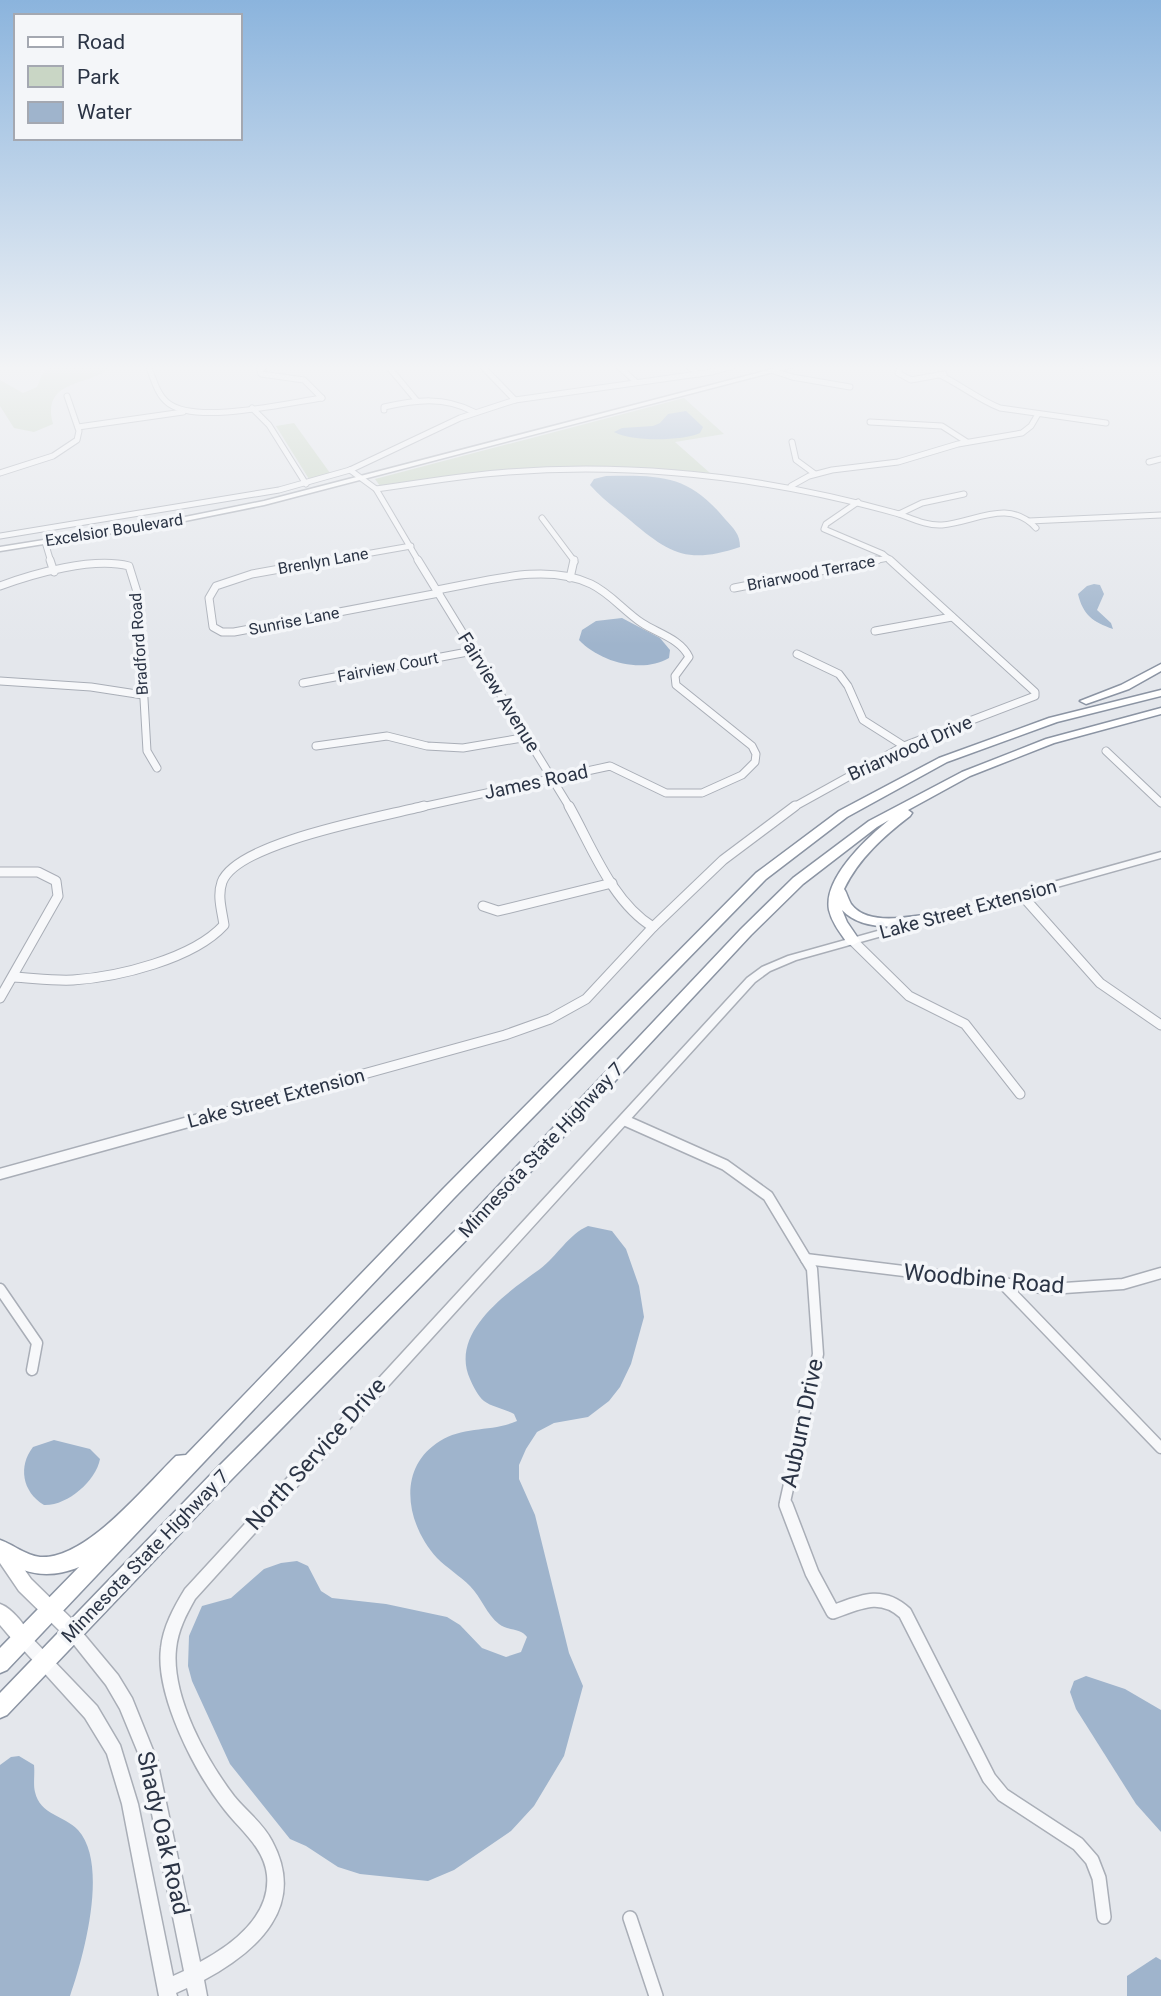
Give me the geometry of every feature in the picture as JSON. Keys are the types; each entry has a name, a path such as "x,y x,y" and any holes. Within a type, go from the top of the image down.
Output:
{"highway":[{"path":"943,760 1000,732 1112,693 1161,667"},
{"name":"Minnesota State Highway 7","path":"0,1663 302,1350 448,1194 761,876 843,814 882,790 943,760 1041,723 1161,693"},
{"name":"Minnesota State Highway 7","path":"0,1708 223,1475 431,1267 798,880 873,824 966,774 1050,741 1161,711"},
{"path":"853,941 837,915 835,901 839,889 856,862 878,836 915,806 966,774"},
{"path":"839,889 846,907 868,919 886,923 930,918"},
{"path":"0,1549 17,1561 44,1567 66,1563 88,1554 302,1350"}],"main road":[{"name":"Excelsior Boulevard","path":"0,549 213,513 435,458"},
{"name":"Shady Oak Road","path":"0,1549 25,1585 72,1631"},
{"name":"Shady Oak Road","path":"0,1612 23,1639"}],"street":[{"path":"0,473 47,458"},
{"path":"290,458 306,484"},
{"path":"0,536 242,498 306,484 350,470 375,458"},
{"path":"796,458 815,474"},
{"path":"791,486 815,474 911,458"},
{"path":"1149,462 1161,459"},
{"path":"376,489 484,475 574,469 674,472 791,486 858,502 931,524 950,524 1005,513 1030,521 1117,519 1161,514"},
{"name":"Fairview Avenue","path":"350,470 376,489 473,651 553,777 612,883 635,916 653,927"},
{"path":"899,514 922,503 964,494"},
{"name":"Briarwood Drive","path":"550,1019 586,999 653,927 723,860 760,830 845,776 904,746 1037,695 888,558 824,529 826,524 858,502"},
{"path":"542,518 575,562 570,578"},
{"path":"1030,521 1036,528"},
{"path":"45,542 54,572"},
{"name":"Brenlyn Lane","path":"235,579 411,546"},
{"name":"Briarwood Terrace","path":"734,588 888,558"},
{"name":"Bradford Road","path":"0,586 28,576 117,563 130,566 138,596 148,751 157,768"},
{"name":"Sunrise Lane","path":"235,579 211,591 210,613 216,631 248,630 520,576 570,578"},
{"name":"James Road","path":"13,977 69,981 100,978 195,947 220,933 224,925 220,890 223,880 252,854 273,845 369,820 610,766 658,790 693,795 716,788 751,768 756,754 752,746 676,685 675,676 689,657 685,650 643,624 590,583 570,578"},
{"path":"875,631 952,617"},
{"name":"Fairview Court","path":"303,683 473,651"},
{"path":"797,654 839,674 848,685 863,720 904,746"},
{"path":"0,681 91,687 143,695"},
{"path":"316,746 387,736 439,747 463,748 528,737"},
{"path":"1105,751 1161,803"},
{"name":"Lake Street Extension","path":"775,965 930,918 1161,855"},
{"path":"0,873 38,872 56,881 59,888 58,896 0,998"},
{"path":"483,906 498,911 612,883"},
{"path":"1024,893 1027,901 1093,976 1161,1025"},
{"path":"853,941 909,996 965,1024 1020,1094"},
{"name":"North Service Drive","path":"167,1992 227,1958 256,1931 268,1914 275,1885 267,1847 226,1800 209,1774 175,1695 168,1657 177,1617 190,1594 751,980 775,965"},
{"name":"Lake Street Extension","path":"0,1174 492,1038 550,1019"},
{"name":"Auburn Drive","path":"624,1120 725,1165 768,1196 806,1259 812,1269 816,1298 818,1354 785,1502 812,1573 833,1612 874,1598 886,1598 905,1613 989,1778 1003,1795 1078,1844 1092,1860 1099,1878 1104,1917"},
{"name":"Woodbine Road","path":"806,1259 1050,1289 1123,1284 1161,1273"},
{"path":"1003,1284 1161,1448"},
{"path":"0,1289 37,1343 32,1370"},
{"name":"Shady Oak Road","path":"72,1631 112,1680 139,1731 149,1760 198,1996"},
{"name":"Shady Oak Road","path":"23,1639 91,1712 104,1732 117,1761 130,1804 167,1992"},
{"path":"630,1918 656,1996"}],"green space":[{"path":"296,458 319,458 330,473 309,479"},
{"path":"455,458 693,458 710,473 586,468 462,475 380,486 375,479"}],"water":[{"path":"606,476 643,476 686,486 712,504 738,535 740,547 707,555 681,553 670,549 645,533 590,485 594,479"},
{"path":"1094,584 1100,585 1104,594 1097,610 1111,623 1113,629 1090,617 1080,601 1078,594"},
{"path":"622,618 660,638 670,650 669,658 646,665 622,663 598,654 579,640 582,630 596,621"},
{"path":"588,1226 612,1231 626,1249 639,1286 644,1317 631,1364 620,1387 609,1401 588,1417 554,1423 537,1432 519,1465 519,1479 535,1515 569,1653 583,1686 564,1756 534,1806 511,1831 454,1870 428,1881 360,1874 338,1867 290,1839 230,1764 192,1681 188,1666 189,1636 202,1606 231,1598 264,1569 297,1561 308,1566 321,1591 332,1598 386,1604 447,1617 460,1625 482,1648 506,1657 521,1652 527,1637 495,1620 470,1586 437,1558 426,1544 413,1513 410,1497 412,1481 426,1452 440,1441 458,1433 517,1421 514,1414 487,1403 478,1394 470,1379 466,1362 468,1345 474,1330 498,1302 546,1264 575,1234"},
{"path":"54,1440 90,1449 100,1459 93,1476 79,1491 62,1501 44,1505 27,1486 25,1462 33,1447"},
{"path":"1086,1676 1125,1689 1161,1710 1161,1832 1136,1804 1076,1709 1070,1692 1074,1681"},
{"path":"19,1756 34,1765 34,1789 42,1806 78,1830 87,1845 92,1865 93,1887 87,1935 70,1996 0,1996 0,1765 11,1757"},
{"path":"1156,1957 1161,1960 1161,1996 1127,1996 1127,1976"}]}
